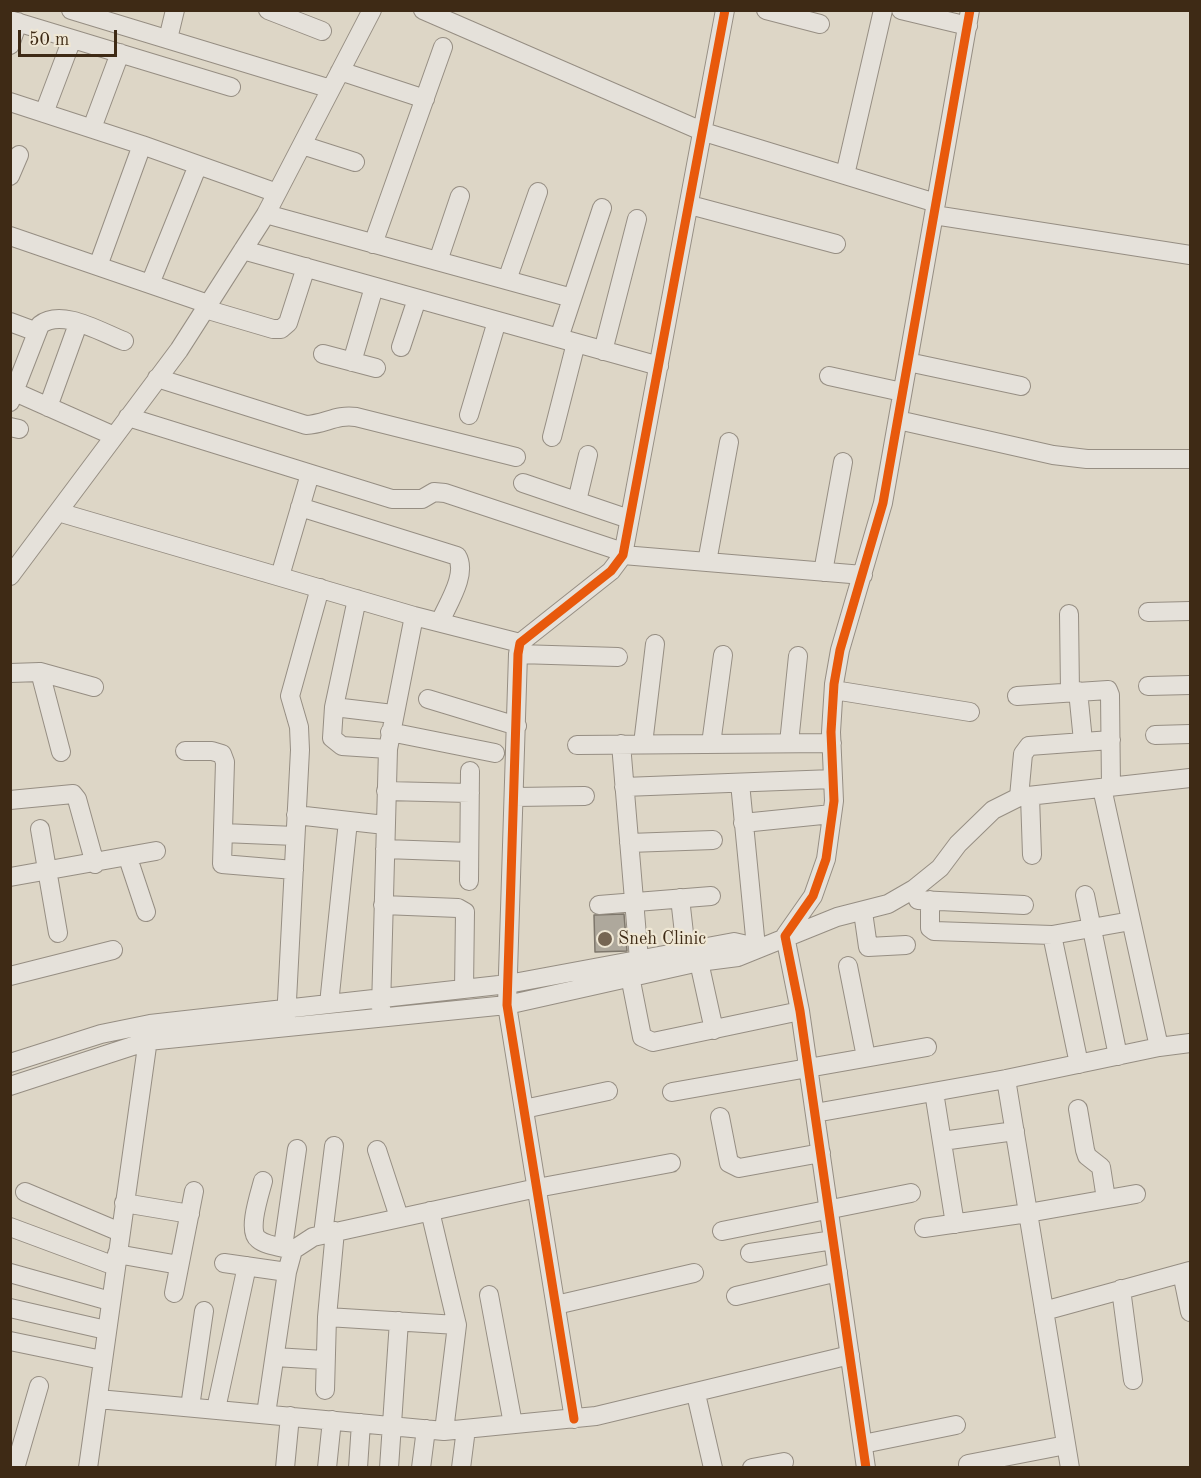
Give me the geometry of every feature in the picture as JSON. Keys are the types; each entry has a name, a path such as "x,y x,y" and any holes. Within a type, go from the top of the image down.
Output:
{"street":[{"path":"71,10 331,88"},
{"path":"168,39 175,10"},
{"path":"268,10 322,31"},
{"path":"10,576 157,378 243,250 266,214 372,10"},
{"path":"423,10 704,132 845,175 935,209 1191,255"},
{"path":"574,1419 507,1005 519,648 612,572 623,553 704,132 725,10"},
{"path":"766,10 820,24"},
{"path":"845,175 883,10"},
{"path":"866,1467 800,1011 785,936 813,896 826,859 832,814 834,690 840,650 883,503 969,18 900,10"},
{"path":"10,45 14,21 231,87"},
{"path":"44,113 72,39"},
{"path":"373,244 443,47"},
{"path":"92,128 120,53"},
{"path":"340,71 425,99"},
{"path":"10,102 142,145 277,193"},
{"path":"98,266 142,145"},
{"path":"302,145 355,162"},
{"path":"10,176 19,155"},
{"path":"150,284 198,165"},
{"path":"507,280 538,192"},
{"path":"438,261 460,196"},
{"path":"690,205 836,244"},
{"path":"552,437 572,298 602,208"},
{"path":"266,214 572,298"},
{"path":"603,351 637,219"},
{"path":"10,236 273,329 281,329 288,323 306,267"},
{"path":"243,250 658,366"},
{"path":"352,362 374,286"},
{"path":"401,347 417,298"},
{"path":"114,436 48,407 13,397 40,325 49,318 61,317 124,341"},
{"path":"469,415 497,321"},
{"path":"10,322 38,332"},
{"path":"48,407 78,324"},
{"path":"324,354 376,368"},
{"path":"908,362 1021,386"},
{"path":"829,376 903,392"},
{"path":"157,378 306,425 321,424 342,414 516,457"},
{"path":"128,417 392,499 416,500 434,492 445,493 623,553 863,575"},
{"path":"898,420 1076,458 1191,459"},
{"path":"707,562 729,442"},
{"path":"576,501 588,455"},
{"path":"823,572 843,462"},
{"path":"280,576 310,474"},
{"path":"523,483 629,519"},
{"path":"300,507 457,556 461,563 460,573 440,622"},
{"path":"58,512 440,622 519,648 618,657"},
{"path":"286,1028 299,727 290,696 320,588"},
{"path":"357,599 334,707 332,738 335,743 342,746 389,741 495,753"},
{"path":"1148,612 1191,611"},
{"path":"1069,614 1074,691 1083,741"},
{"path":"382,1018 383,905 389,741 414,616"},
{"path":"643,744 655,644"},
{"path":"711,744 723,655"},
{"path":"789,743 798,656"},
{"path":"10,673 40,672 94,687"},
{"path":"40,672 61,752"},
{"path":"1148,686 1191,685"},
{"path":"834,690 970,712"},
{"path":"1017,696 1108,690 1111,740 1107,788 1131,921 1159,1047"},
{"path":"428,699 517,726"},
{"path":"334,707 393,714"},
{"path":"1155,735 1191,734"},
{"path":"1032,855 1024,797 1025,749 1029,746 1111,740"},
{"path":"577,746 832,743"},
{"path":"621,744 634,901 632,966 642,1037 653,1042 800,1011"},
{"path":"185,751 212,751 222,754 225,762 222,864 294,870"},
{"path":"469,881 470,771"},
{"path":"10,1086 149,1033 287,1009 508,984 692,957 738,957 785,936 837,917 863,912 897,898 940,868 958,844 993,810 1024,797 1191,778"},
{"path":"624,787 833,779"},
{"path":"740,783 756,947"},
{"path":"386,791 470,793"},
{"path":"10,800 73,794 77,799 95,864"},
{"path":"514,797 585,796"},
{"path":"743,823 832,814"},
{"path":"296,815 386,825"},
{"path":"329,1004 348,821"},
{"path":"40,829 58,933"},
{"path":"223,834 295,836"},
{"path":"629,843 713,840"},
{"path":"385,849 469,852"},
{"path":"10,877 95,864 156,851"},
{"path":"128,858 146,912"},
{"path":"1085,895 1118,1056"},
{"path":"599,905 711,896"},
{"path":"680,898 692,957 714,1030"},
{"path":"897,898 1024,905"},
{"path":"930,900 928,921 930,928 934,931 1052,935 1131,921"},
{"path":"383,905 458,908 465,912 464,989"},
{"path":"863,912 868,947 906,945"},
{"path":"1052,935 1079,1064"},
{"path":"10,976 113,950"},
{"path":"10,1063 101,1034 286,1028 507,1005 632,966"},
{"path":"848,966 866,1057"},
{"path":"88,1467 149,1033"},
{"path":"815,1113 1006,1079 1159,1047 1191,1043"},
{"path":"672,1092 927,1047"},
{"path":"1006,1079 1070,1467"},
{"path":"524,1109 608,1091"},
{"path":"934,1092 955,1224"},
{"path":"1078,1109 1085,1150 1087,1156 1101,1167 1106,1199"},
{"path":"720,1117 729,1163 733,1167 739,1168 821,1153"},
{"path":"942,1141 1014,1131"},
{"path":"325,1390 324,1360 334,1146"},
{"path":"266,1414 287,1272 297,1149"},
{"path":"377,1150 399,1217"},
{"path":"263,1180 253,1227 254,1235 259,1241 288,1249 329,1233 399,1217 671,1163"},
{"path":"174,1293 194,1191"},
{"path":"25,1192 120,1232"},
{"path":"722,1231 911,1193"},
{"path":"924,1228 1028,1214 1136,1194"},
{"path":"124,1203 190,1214"},
{"path":"421,1467 435,1430 457,1325 430,1211"},
{"path":"10,1227 116,1260 180,1265"},
{"path":"750,1253 833,1240"},
{"path":"224,1263 287,1272"},
{"path":"216,1410 247,1266"},
{"path":"736,1296 838,1272"},
{"path":"1044,1311 1186,1272 1191,1312"},
{"path":"10,1273 110,1301"},
{"path":"556,1305 694,1273"},
{"path":"1121,1289 1133,1380"},
{"path":"489,1295 513,1424"},
{"path":"10,1332 13,1309 106,1330"},
{"path":"190,1407 204,1311"},
{"path":"327,1317 457,1325"},
{"path":"389,1467 399,1322"},
{"path":"10,1341 102,1360"},
{"path":"98,1399 435,1430 466,1429 574,1419 696,1394 850,1355"},
{"path":"275,1357 324,1360"},
{"path":"17,1465 39,1386"},
{"path":"696,1394 713,1467"},
{"path":"285,1467 290,1416"},
{"path":"327,1467 332,1420"},
{"path":"358,1467 361,1423"},
{"path":"862,1444 956,1425"},
{"path":"460,1467 466,1429"},
{"path":"968,1464 1066,1445"},
{"path":"752,1467 784,1462"}],"building":[{"path":"624,914 627,951 595,952 594,915"}],"cycle path":[{"path":"574,1419 507,1005 518,654 520,643 611,571 623,555 725,10"},
{"path":"866,1468 800,1011 785,936 813,896 826,859 834,801 831,732 834,684 840,650 883,503 970,10"}],"place":[{"name":"Sneh Clinic","path":"605,939"}]}
